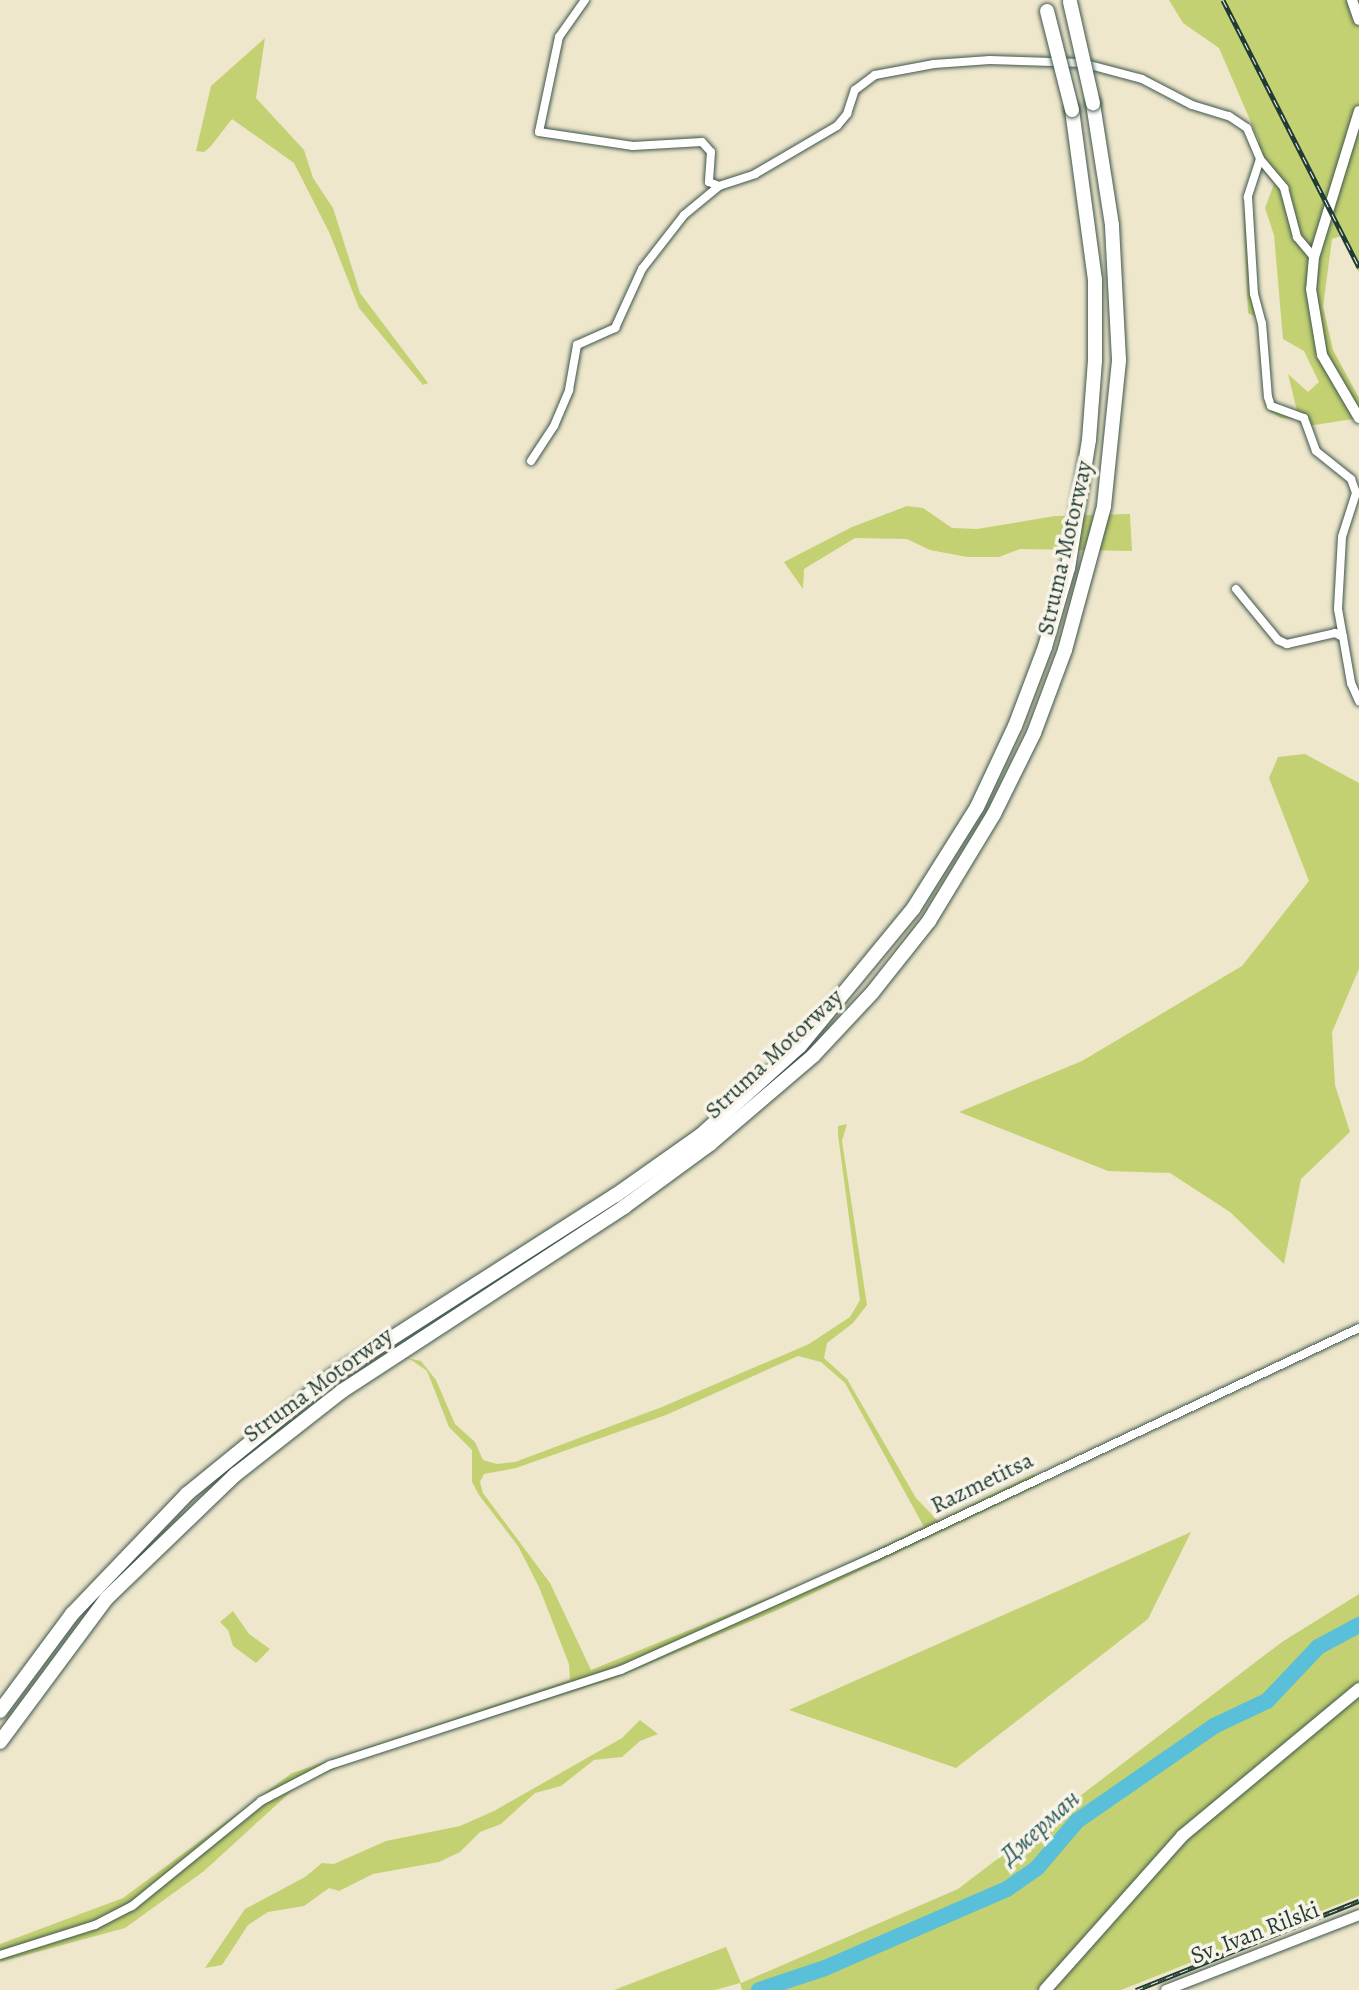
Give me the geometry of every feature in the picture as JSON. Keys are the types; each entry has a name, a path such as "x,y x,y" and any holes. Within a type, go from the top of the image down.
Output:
{"highway":[{"name":"Struma Motorway","path":"0,1742 107,1598 219,1490 342,1391 624,1207 710,1144 813,1056 872,993 929,921 994,814 1034,733 1065,650 1104,506 1119,360 1112,225 1093,103 1070,1"},
{"name":"Struma Motorway","path":"0,1711 81,1604 196,1486 331,1377 604,1203 701,1135 800,1046 913,909 977,807 1015,726 1068,568 1089,440 1095,361 1094,267 1072,110 1046,5"}],"main road":[{"path":"1352,0 1359,20"},
{"path":"1359,111 1314,257 1312,309 1317,340 1338,387 1359,418"},
{"path":"1045,1990 1100,1925 1182,1836 1359,1689"},
{"name":"Sv. Ivan Rilski","path":"1166,1990 1359,1915"}],"street":[{"path":"585,0 559,37 539,132 633,146 702,142 711,152 709,182 719,186"},
{"path":"531,461 554,426 569,390 577,345 615,328 642,269 662,241 719,186 755,174 838,126 848,114 855,90 875,75 934,64 990,60 1082,63 1142,79 1192,105 1236,120 1247,128 1260,159 1284,188 1297,237 1314,257"},
{"path":"1260,159 1248,197 1254,294 1262,323 1268,397 1271,405 1304,418 1316,451 1351,480 1356,493 1342,537 1338,609 1351,683 1359,701"},
{"path":"1236,589 1278,640 1287,644 1335,633 1343,637"},
{"name":"Razmetitsa","path":"0,1955 85,1928 132,1906 261,1801 330,1765 621,1670 876,1556 1359,1328"}],"green space":[{"path":"1169,0 1359,0 1359,273 1341,236 1332,239 1323,307 1333,350 1359,398 1359,418 1308,426 1304,419 1281,418 1266,409 1258,318 1248,313 1244,227 1244,203 1259,141 1219,48 1183,23","holes":["1261,167 1274,184 1265,208 1274,235 1283,339 1304,351 1319,382 1308,392 1288,374 1297,411 1272,403 1263,330 1254,305 1248,197"]},
{"path":"265,38 256,98 304,150 313,178 333,208 360,293 428,383 423,385 359,308 330,234 294,163 232,119 211,146 204,152 196,151 211,86"},
{"path":"907,506 923,508 952,528 977,529 1055,516 1130,514 1132,551 1020,549 999,557 967,557 930,550 907,539 855,538 804,569 803,589 784,562 852,527"},
{"path":"1305,754 1359,783 1359,969 1332,1032 1335,1085 1350,1132 1301,1179 1284,1264 1230,1212 1170,1173 1108,1171 959,1112 1082,1061 1242,966 1309,881 1269,778 1278,757"},
{"path":"847,1124 842,1141 867,1305 853,1323 827,1343 824,1358 847,1379 916,1498 938,1521 1034,1474 1041,1484 780,1609 613,1679 349,1762 297,1786 204,1871 125,1928 0,1962 0,1944 123,1898 292,1773 570,1680 569,1664 539,1587 518,1546 472,1482 472,1450 449,1427 427,1371 410,1359 400,1359 332,1394 311,1370 334,1390 398,1356 421,1361 436,1380 455,1424 475,1442 483,1460 497,1464 515,1462 662,1407 809,1344 850,1317 860,1300 838,1126","holes":["798,1356 821,1362 845,1383 924,1527 813,1580 591,1670 550,1583 483,1493 480,1482 484,1474 516,1468 666,1415"]},
{"path":"1191,1532 1148,1619 956,1768 789,1710"},
{"path":"1359,1594 1359,1896 1121,1990 742,1990 740,1983 715,1990 614,1990 726,1947 741,1983 958,1889 1282,1642"},
{"path":"233,1611 249,1634 270,1649 256,1663 233,1646 228,1630 220,1622"},
{"path":"640,1720 658,1734 640,1741 622,1757 594,1760 561,1786 535,1793 501,1824 480,1832 460,1852 439,1862 373,1874 339,1891 329,1888 304,1906 268,1912 248,1925 222,1965 205,1968 245,1909 305,1877 322,1863 334,1864 386,1841 460,1826 494,1811 622,1738"}],"waterway":[{"name":"Джерман","path":"759,1990 825,1968 1007,1889 1037,1868 1077,1821 1214,1726 1267,1701 1318,1647 1359,1625"}],"railway":[{"path":"1223,0 1359,267"},
{"path":"1136,1990 1359,1901"}]}
